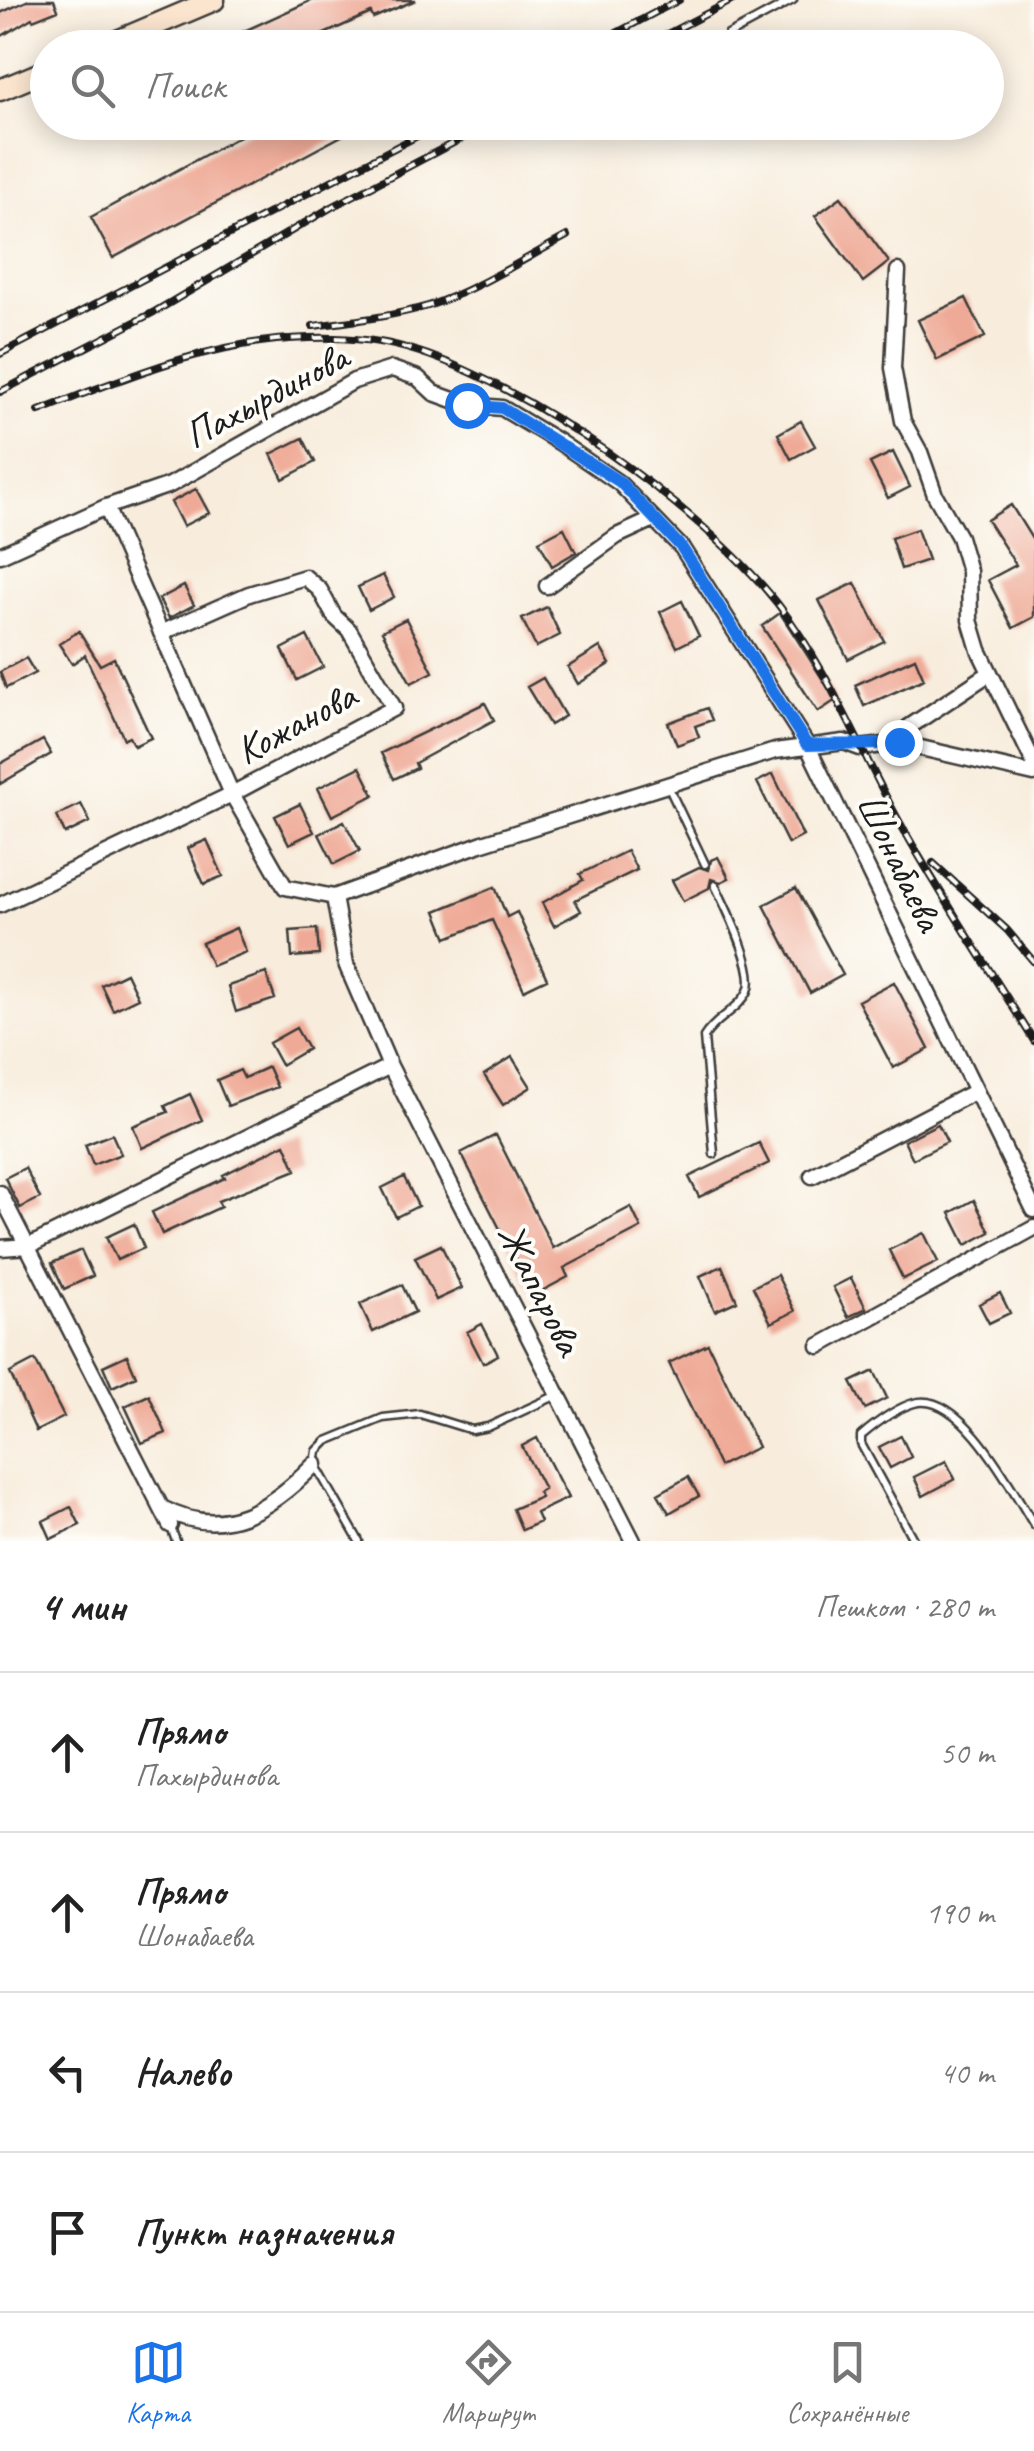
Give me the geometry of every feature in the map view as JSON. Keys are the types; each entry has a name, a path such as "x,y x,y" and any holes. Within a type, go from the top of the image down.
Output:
{"main road":[{"path":"143,30 214,0"},
{"path":"0,90 30,78"}],"street":[{"path":"898,271 894,368 903,422 920,452 935,495 959,537 969,571 970,620 990,673 1034,764"},
{"name":"Пахырдинова","path":"0,556 106,507 170,485 354,381 392,368 418,378 434,393 467,405 502,408 559,442"},
{"name":"Шонабаева","path":"559,442 620,482 682,548 807,745 1034,1210"},
{"path":"106,507 232,794 285,887 334,897 483,843 775,751 807,745 844,742 860,748 899,742 1034,774"},
{"path":"547,586 628,529 654,519"},
{"name":"Кожанова","path":"0,905 232,794 394,708 349,630 334,616 320,590 305,577 250,594 161,633"},
{"path":"899,742 909,727 990,673"},
{"name":"Жапарова","path":"334,897 346,964 390,1066 633,1541"},
{"path":"0,1248 29,1246 390,1066"},
{"path":"812,1176 976,1091"},
{"path":"0,1193 170,1525"},
{"path":"819,1346 1034,1228"},
{"path":"161,1508 179,1518 211,1524 252,1516 297,1483 315,1464"}],"lane":[{"path":"737,30 793,0"},
{"path":"668,785 705,864"},
{"path":"714,885 751,977 748,990 710,1026 704,1037 714,1154"},
{"path":"359,1541 315,1464 318,1451 327,1441 383,1418 420,1414 472,1430 488,1427 558,1395"},
{"path":"914,1541 860,1436 916,1402 931,1404 956,1416 984,1444 1034,1525"},
{"path":"170,1525 176,1541"}],"building":[{"path":"29,0 54,0 58,10 32,18 0,37 0,13"},
{"path":"312,0 416,0 373,18 371,13 333,30 246,30"},
{"path":"233,140 334,140 113,258 91,217"},
{"path":"841,197 889,262 863,282 815,216"},
{"path":"966,298 985,337 937,360 918,320"},
{"path":"801,421 815,446 791,459 778,434"},
{"path":"303,438 315,462 283,479 271,454"},
{"path":"893,452 910,487 888,498 870,463"},
{"path":"196,489 209,513 183,526 171,502"},
{"path":"1011,505 1034,542 1034,617 1013,628 988,580 1016,565 987,520"},
{"path":"564,528 576,552 552,566 539,541"},
{"path":"917,529 928,560 901,569 891,538"},
{"path":"383,575 394,597 369,610 358,587"},
{"path":"855,583 884,641 848,659 819,600"},
{"path":"184,586 194,605 169,618 159,599"},
{"path":"682,601 699,636 677,647 660,612"},
{"path":"547,607 560,635 536,647 522,619"},
{"path":"780,613 836,700 818,712 762,626"},
{"path":"406,619 433,672 411,683 382,631"},
{"path":"79,631 100,665 114,658 151,738 134,746 129,737 124,739 85,655 72,664 59,644"},
{"path":"307,636 323,667 297,680 282,649"},
{"path":"600,647 610,664 578,684 568,667"},
{"path":"26,658 35,673 6,688 0,672"},
{"path":"915,658 924,679 864,706 855,685"},
{"path":"543,678 565,716 550,725 527,687"},
{"path":"485,703 494,720 415,763 417,768 394,779 381,753"},
{"path":"707,708 712,720 695,726 699,737 677,745 668,723"},
{"path":"43,740 51,754 0,784 0,764"},
{"path":"360,767 374,795 332,816 318,788"},
{"path":"773,774 803,836 788,844 757,782"},
{"path":"81,804 90,822 65,834 57,816"},
{"path":"300,804 314,832 289,844 275,816"},
{"path":"344,821 360,851 334,864 319,834"},
{"path":"207,840 223,876 204,884 188,848"},
{"path":"627,851 637,870 575,900 581,911 554,926 542,903 583,880 580,874"},
{"path":"718,857 729,878 721,882 711,879 709,888 683,901 672,880 699,867 709,870 711,860"},
{"path":"495,887 507,917 517,912 547,979 524,990 492,920 447,938 436,911"},
{"path":"796,888 843,975 810,993 764,905"},
{"path":"236,928 246,952 212,966 202,943"},
{"path":"317,929 319,955 292,957 290,931"},
{"path":"126,973 138,998 113,1010 101,985"},
{"path":"266,973 275,999 236,1012 228,986"},
{"path":"894,982 929,1049 893,1068 858,1001"},
{"path":"296,1028 308,1049 281,1065 269,1043"},
{"path":"512,1057 531,1087 503,1105 484,1075"},
{"path":"268,1067 277,1087 228,1106 217,1080 240,1070 244,1078"},
{"path":"190,1094 202,1120 142,1148 133,1126 168,1112 165,1106"},
{"path":"938,1124 947,1142 913,1159 904,1141"},
{"path":"112,1134 121,1154 93,1165 85,1145"},
{"path":"496,1135 553,1248 631,1207 641,1228 564,1268 568,1277 534,1295 461,1153"},
{"path":"759,1143 769,1163 699,1197 689,1177"},
{"path":"285,1144 296,1170 218,1201 221,1207 162,1234 152,1212"},
{"path":"25,1168 40,1198 20,1208 5,1178"},
{"path":"404,1177 418,1206 396,1217 382,1188"},
{"path":"974,1200 990,1232 966,1245 950,1213"},
{"path":"134,1224 144,1248 117,1260 106,1237"},
{"path":"924,1233 938,1262 903,1279 889,1250"},
{"path":"441,1245 462,1288 436,1300 415,1257"},
{"path":"81,1250 93,1276 64,1289 52,1263"},
{"path":"722,1266 737,1301 715,1311 700,1276"},
{"path":"777,1275 795,1311 771,1323 753,1287"},
{"path":"851,1278 866,1308 848,1317 833,1287"},
{"path":"402,1285 415,1312 373,1332 360,1304"},
{"path":"1000,1293 1010,1313 989,1323 979,1304"},
{"path":"482,1324 498,1355 483,1363 467,1332"},
{"path":"708,1344 758,1447 719,1466 669,1363"},
{"path":"127,1355 136,1376 112,1387 103,1366"},
{"path":"35,1360 64,1417 36,1431 10,1373"},
{"path":"874,1371 887,1398 865,1409 851,1382"},
{"path":"149,1395 166,1433 142,1443 125,1406"},
{"path":"901,1436 911,1457 890,1468 879,1447"},
{"path":"537,1438 568,1498 536,1513 540,1522 522,1530 513,1509 541,1497 538,1492 544,1489 522,1446"},
{"path":"946,1461 955,1479 923,1496 914,1477"},
{"path":"688,1477 699,1496 669,1513 658,1494"},
{"path":"71,1507 80,1525 51,1539 43,1521"}],"railway":[{"path":"622,30 679,0"},
{"path":"675,30 733,0"},
{"path":"0,354 410,140"},
{"path":"0,392 156,311 330,208 459,140"},
{"path":"313,326 428,306 481,283 567,236"},
{"path":"39,411 138,373 205,353 273,340 333,338 394,345 452,364 555,418 658,489 745,566 777,603 828,682 915,849 1034,1041"},
{"path":"933,863 1007,930 1034,962"}],"route":[{"path":"467,405 502,408 620,482 682,548 807,745 844,742 860,748 899,742"}]}
